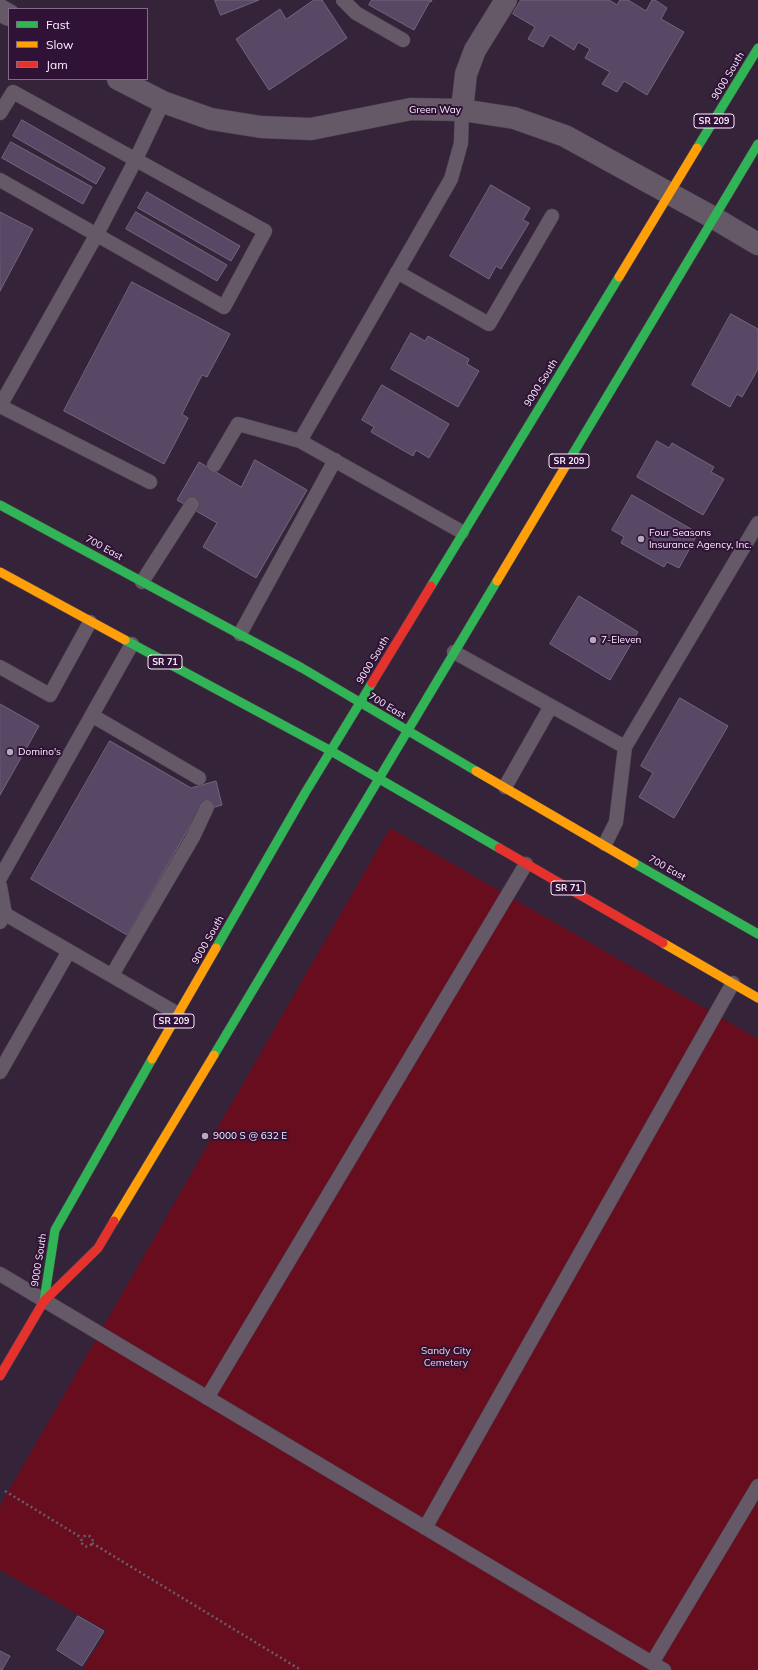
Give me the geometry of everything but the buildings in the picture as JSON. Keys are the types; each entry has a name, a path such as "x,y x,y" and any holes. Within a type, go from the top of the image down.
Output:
{"main road":[{"name":"9000 South","path":"44,1301 55,1230 178,1014 305,793 462,532 758,48"},
{"name":"9000 South","path":"0,1376 44,1301 98,1248 758,144"},
{"name":"700 East","path":"0,506 302,668 758,934"},
{"name":"SR 71","path":"0,572 331,751 758,998"}],"street":[{"path":"462,110 466,74 473,56 506,0"},
{"name":"Green Way","path":"120,80 163,102 211,119 261,127 311,129 411,110 462,110 514,118 565,136 714,218 758,244"}],"lane":[{"path":"343,0 356,13 403,40"},
{"path":"0,114 12,92 265,231 224,307 0,180"},
{"path":"150,482 0,406 97,234 136,159 163,102"},
{"path":"300,441 451,180 461,143 462,110"},
{"path":"397,272 489,324 552,216"},
{"path":"214,465 238,424 300,441 462,532"},
{"path":"240,634 335,460"},
{"path":"142,582 192,504"},
{"path":"605,844 616,822 625,747 758,523"},
{"path":"0,668 50,695 90,622"},
{"path":"0,878 93,716 132,644"},
{"path":"454,652 625,747"},
{"path":"505,787 551,706"},
{"path":"93,716 200,778"},
{"path":"112,975 192,837 207,808"},
{"path":"207,1398 526,864"},
{"path":"0,886 2,918 69,951 178,1014"},
{"path":"0,1072 69,951"},
{"path":"425,1528 733,983"},
{"path":"0,1274 658,1667 758,1486"}],"path":[{"path":"5,1491 82,1538 84,1545 87,1546 92,1543"},
{"path":"82,1538 85,1535 90,1536 93,1540 92,1543"},
{"path":"92,1543 301,1670"}],"green space":[{"name":"Sandy City Cemetery","path":"390,828 758,1039 758,1670 82,1670 107,1631 0,1570 0,1506"}],"traffic: fast":[{"path":"697,148 758,48"},
{"path":"568,462 758,144"},
{"path":"431,586 619,277"},
{"path":"0,505 302,668 476,771"},
{"path":"214,1055 497,581"},
{"path":"125,640 331,751 499,848"},
{"path":"216,948 305,793 372,683"},
{"path":"634,863 758,934"},
{"path":"44,1301 55,1230 152,1059"}],"traffic: slow":[{"path":"619,277 697,148"},
{"path":"497,581 568,462"},
{"path":"0,572 125,640"},
{"path":"476,771 634,863"},
{"path":"663,943 758,998"},
{"path":"152,1059 216,948"},
{"path":"114,1221 214,1055"}],"traffic: jam":[{"path":"372,683 431,586"},
{"path":"499,848 663,943"},
{"path":"0,1376 44,1301 98,1248 114,1221"}],"place":[{"name":"Four Seasons Insurance Agency, Inc.","path":"641,539"},
{"name":"7-Eleven","path":"593,640"},
{"name":"Domino's","path":"10,752"},
{"name":"9000 S @ 632 E","path":"205,1136"}]}
